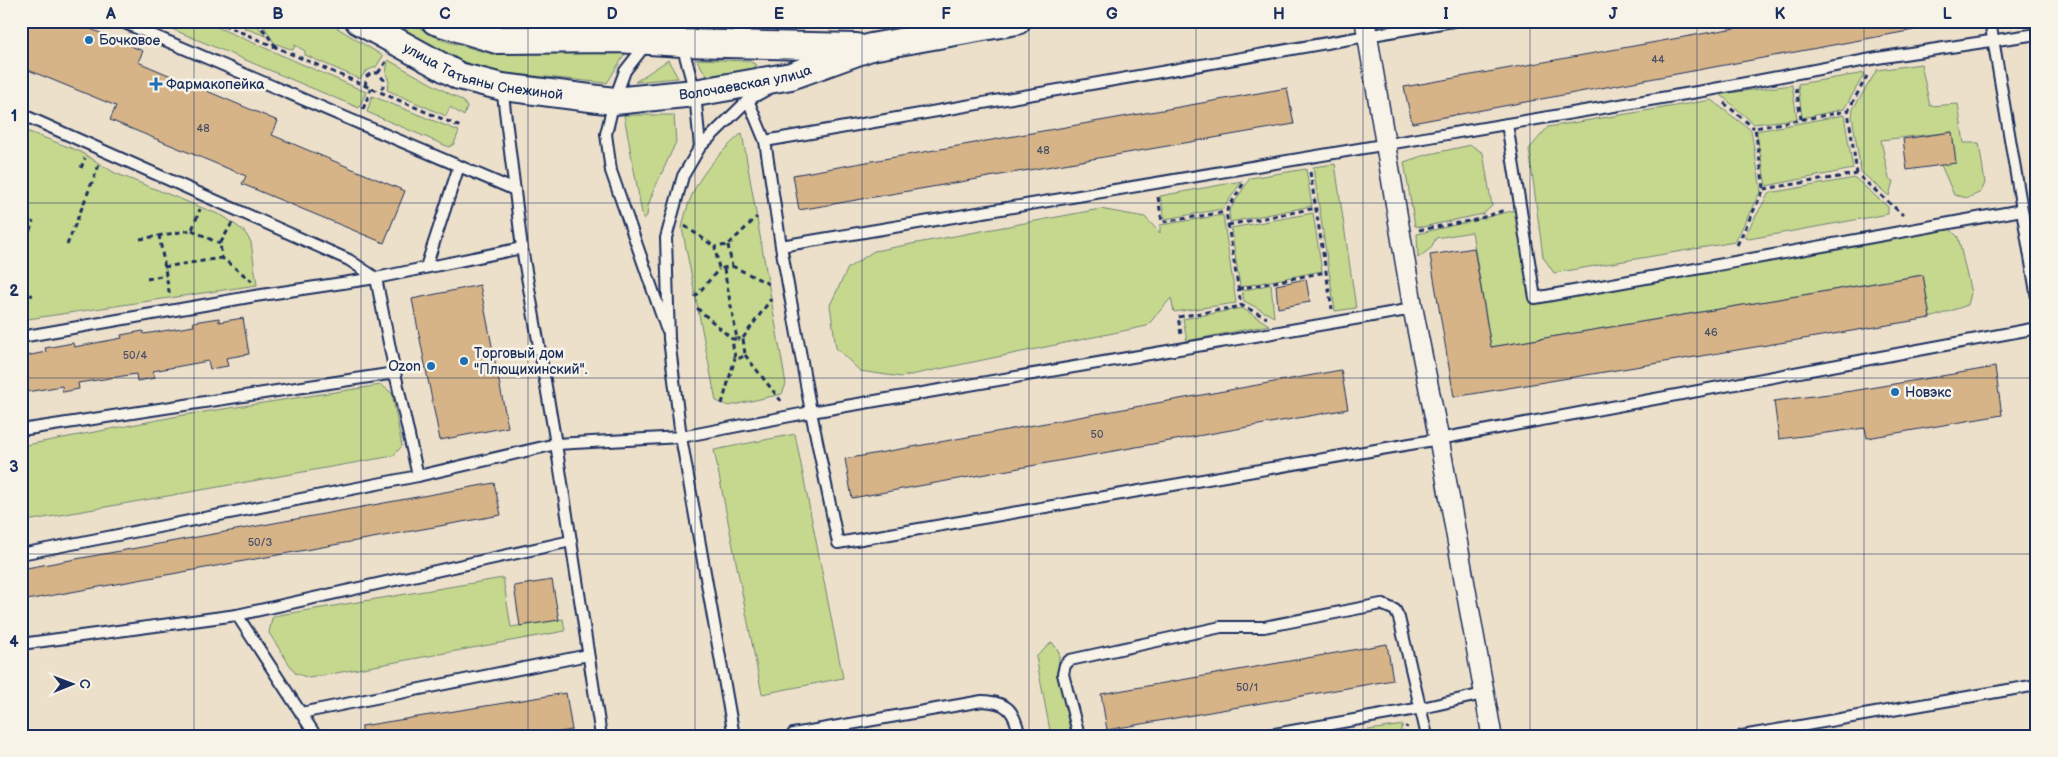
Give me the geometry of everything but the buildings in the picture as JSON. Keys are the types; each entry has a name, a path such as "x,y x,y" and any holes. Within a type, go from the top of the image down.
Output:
{"street":[{"name":"улица Татьяны Снежиной","path":"359,21 459,76 502,87 614,101"},
{"path":"435,21 496,40 649,40"},
{"name":"Волочаевская улица","path":"614,101 695,92 791,76 871,47 1017,21"},
{"path":"1366,29 1413,309 1439,439 1492,736"},
{"name":"Волочаевская улица","path":"649,40 682,43 871,47"}],"lane":[{"path":"120,21 515,190"},
{"path":"765,141 1366,29 1453,21"},
{"path":"1990,21 2037,298"},
{"path":"781,246 1708,90 1877,58 2037,34"},
{"path":"649,40 625,71 614,101 606,134 611,171 669,339"},
{"path":"682,43 695,92 700,147"},
{"path":"734,736 681,436 669,339 666,238 683,176 700,147 748,100 791,76"},
{"path":"502,87 522,248 556,444 600,736"},
{"path":"748,100 765,141 781,246 811,412 838,543 1439,439 2037,328"},
{"path":"21,114 349,260 376,278 418,476"},
{"path":"1507,124 1535,298 2022,210"},
{"path":"426,267 459,166"},
{"path":"21,337 255,296 376,278 522,248"},
{"path":"21,554 418,476 556,444 681,436 1413,309"},
{"path":"21,430 395,373"},
{"path":"21,644 237,615 571,541"},
{"path":"1079,736 1062,674 1065,665 1070,660 1220,627 1264,627 1381,604 1392,608 1399,618 1422,708 1427,736"},
{"path":"237,615 316,736"},
{"path":"301,713 588,655"},
{"path":"1742,736 2037,685"},
{"path":"1264,736 1422,708 1483,694"},
{"path":"791,735 982,701 997,702 1010,709 1017,722 1020,736"}],"path":[{"path":"215,21 461,127"},
{"path":"257,21 277,48"},
{"path":"1877,58 1848,111 1857,174 1903,214 1909,231"},
{"path":"378,73 388,60"},
{"path":"366,86 367,76 372,73 378,73 383,77 384,84 378,92"},
{"path":"1793,73 1801,119"},
{"path":"363,110 371,88"},
{"path":"1708,90 1754,128 1764,189 1738,244 1724,264"},
{"path":"1754,128 1848,111"},
{"path":"1308,157 1334,322"},
{"path":"67,245 100,162"},
{"path":"1242,306 1226,212 1255,166"},
{"path":"1764,189 1857,174"},
{"path":"1155,183 1162,222 1226,212"},
{"path":"192,230 201,206"},
{"path":"1228,225 1316,208"},
{"path":"1401,233 1475,220 1514,208 1520,209"},
{"path":"683,225 715,247 728,245 757,217"},
{"path":"27,257 21,258 33,221"},
{"path":"232,222 220,244 222,258 257,285"},
{"path":"140,239 192,230 220,244"},
{"path":"159,236 170,297"},
{"path":"728,245 732,266"},
{"path":"696,297 719,269 715,247"},
{"path":"164,267 222,258"},
{"path":"719,269 732,266 768,284"},
{"path":"724,269 737,339"},
{"path":"1238,289 1326,272"},
{"path":"147,279 166,275"},
{"path":"24,320 21,298 33,295"},
{"path":"771,299 743,338 745,354 781,400"},
{"path":"1183,348 1178,317 1242,306 1271,320 1284,331"},
{"path":"698,308 732,340 735,358 722,404"},
{"path":"732,340 743,338"},
{"path":"735,358 740,358 745,354"}],"green space":[{"path":"153,21 203,21 366,92 359,108"},
{"path":"239,21 254,21 266,36 244,28 246,25"},
{"path":"261,21 326,21 383,56 376,67 366,71 360,79 305,55 305,51 295,45 293,50 274,43"},
{"path":"390,21 407,21 442,40 492,54 628,49 607,83 493,72 478,69 452,59"},
{"path":"696,59 749,61 757,65 747,71 707,76"},
{"path":"388,60 463,101 467,107 464,116 450,107 446,116 387,90 389,82 386,73"},
{"path":"668,60 678,78 635,82"},
{"path":"1921,64 1930,106 1958,104 1964,143 1979,143 1985,183 1981,192 1968,198 1954,195 1941,165 1952,132 1881,140 1889,179 1893,181 1889,196 1861,172 1852,116 1853,109 1877,70"},
{"path":"1865,73 1844,109 1802,118 1798,84"},
{"path":"1792,85 1797,119 1754,124 1720,94"},
{"path":"372,96 459,131 454,144 449,147 367,112"},
{"path":"1711,100 1751,130 1761,190 1735,242 1554,273 1543,257 1529,149 1548,127"},
{"path":"624,115 674,115 676,142 653,192 647,216 643,219"},
{"path":"1844,115 1853,169 1766,186 1756,131"},
{"path":"21,129 79,151 115,173 223,216 244,231 251,242 257,285 21,320"},
{"path":"742,133 786,384 782,394 729,406 716,401 682,228 696,186 711,164"},
{"path":"1471,145 1483,153 1492,206 1483,214 1422,227 1415,226 1404,162 1425,155"},
{"path":"1335,164 1356,308 1335,311 1313,167"},
{"path":"1306,169 1312,206 1230,222 1229,211 1250,178"},
{"path":"1855,178 1888,207 1888,214 1749,239 1744,237 1769,193"},
{"path":"1242,181 1223,209 1165,219 1160,196"},
{"path":"1100,209 1145,217 1160,233 1160,225 1223,215 1236,303 1174,312 1171,298 1147,326 901,377 860,371 836,348 830,305 848,268 874,251"},
{"path":"1520,209 1535,298 1949,228 1958,237 1971,293 1968,305 1930,318 1923,275 1491,347 1472,232 1436,238 1431,248 1418,258 1417,234"},
{"path":"1313,213 1322,271 1240,287 1231,228"},
{"path":"1271,284 1274,317 1244,301 1242,291"},
{"path":"1242,308 1269,325 1187,341 1183,319"},
{"path":"381,385 392,393 402,446 393,456 21,522 21,446 184,415"},
{"path":"795,434 843,678 762,694 714,450"},
{"path":"503,578 511,627 563,619 565,631 309,678 295,673 269,633 272,618 279,615"},
{"path":"1052,642 1059,652 1059,667 1071,736 1051,736 1036,657"},
{"path":"1403,725 1398,736 1358,736 1355,732"}],"place":[{"name":"Бочковое","path":"89,40"},
{"name":"Фармакопейка","path":"156,84"},
{"name":"Торговый дом \"Плющихинский\".","path":"464,361"},
{"name":"Ozon","path":"431,366"},
{"name":"Новэкс","path":"1895,392"}]}
